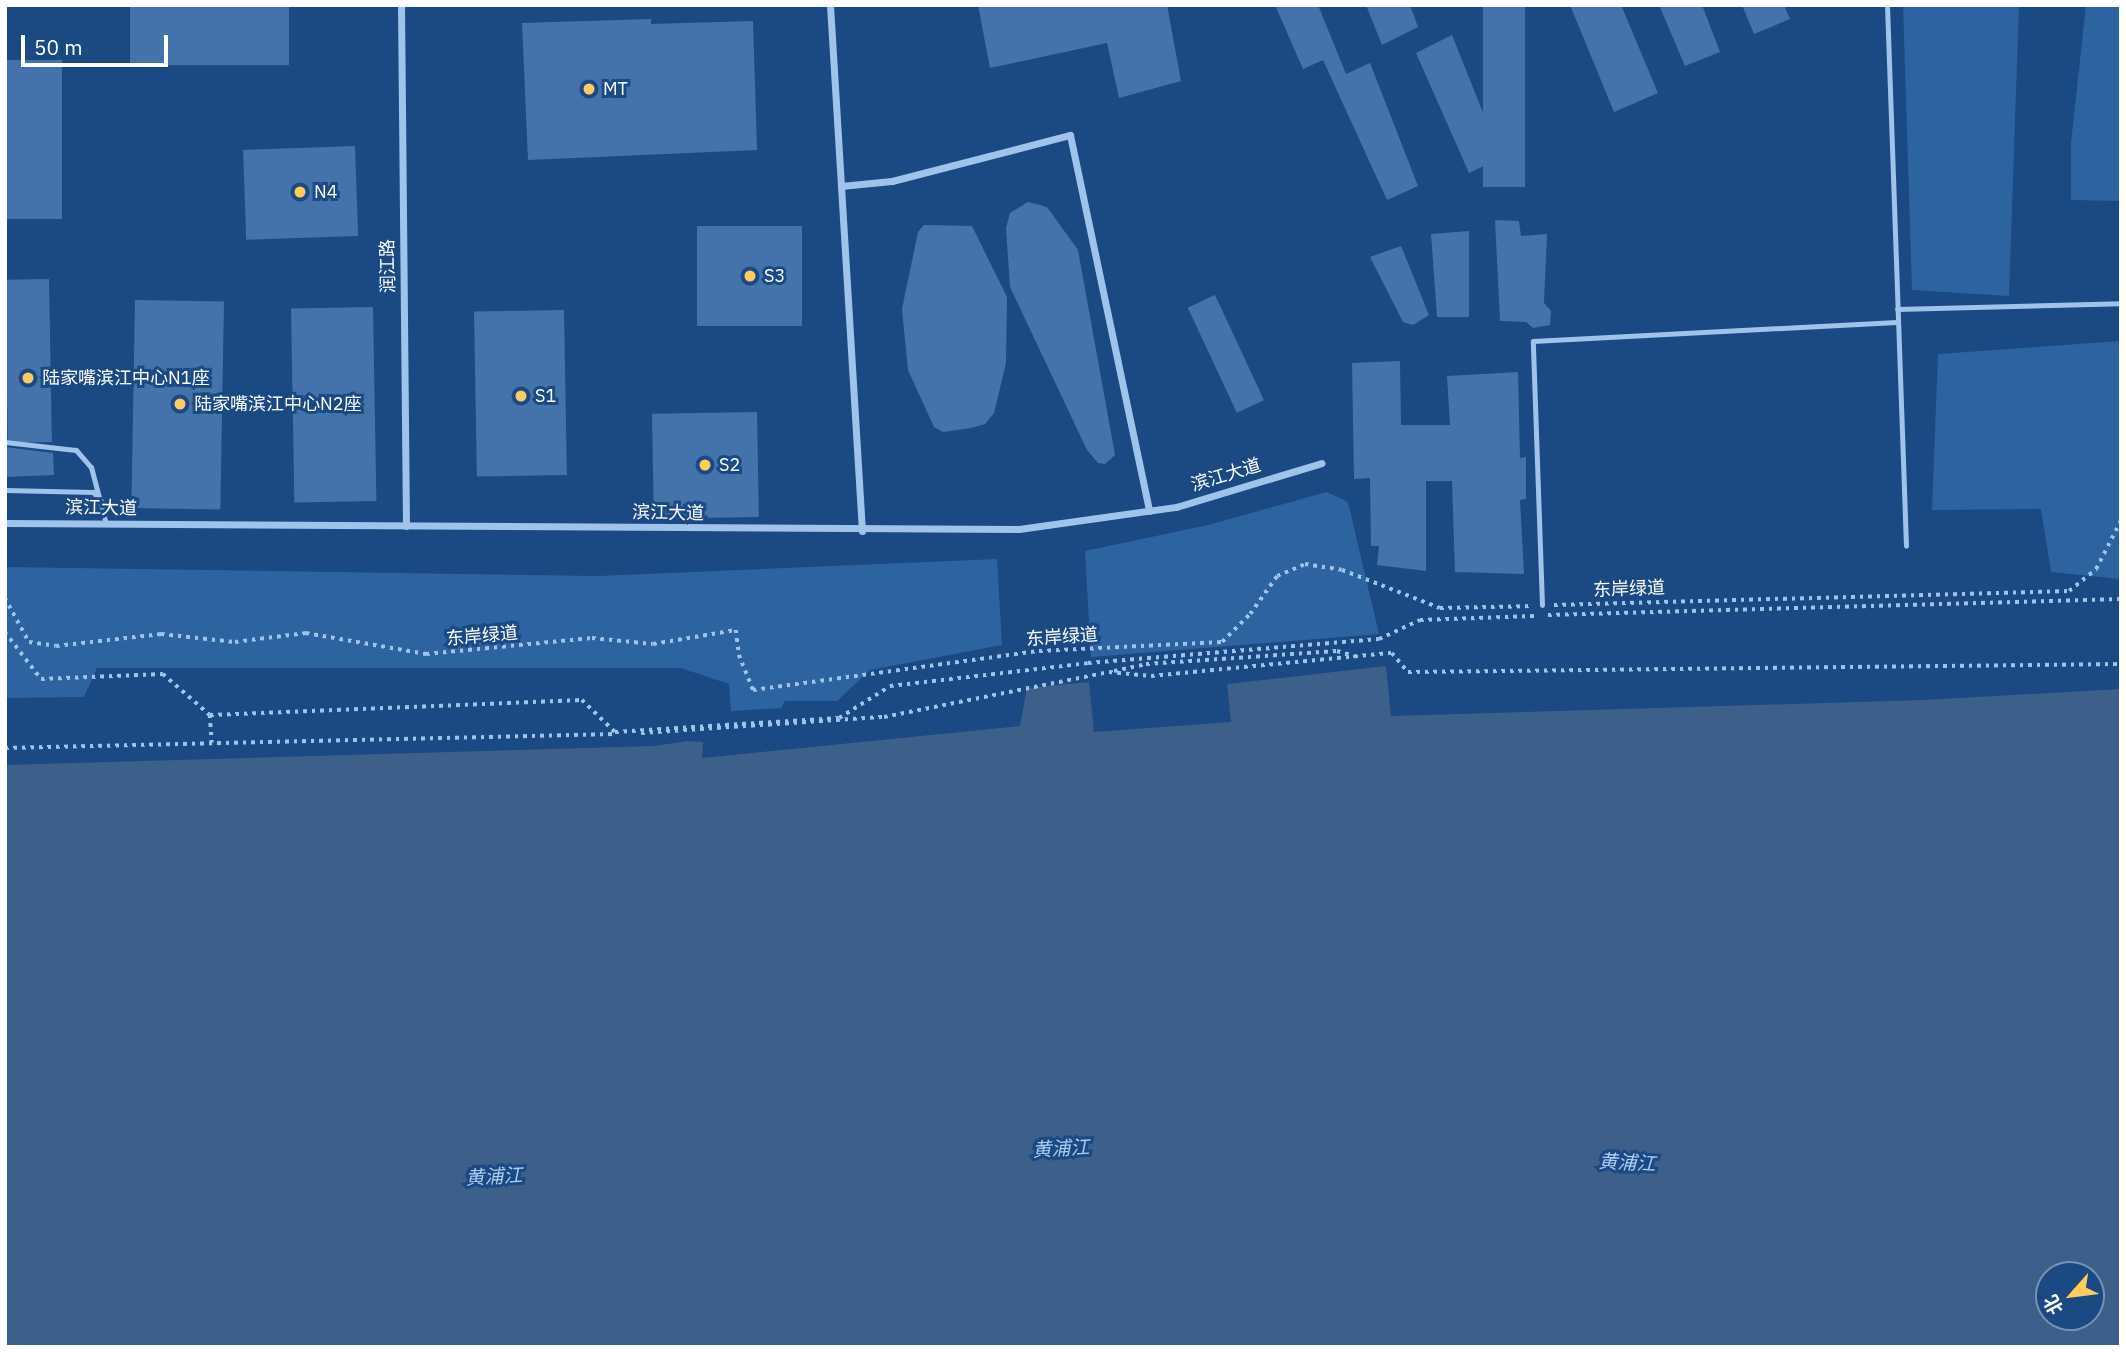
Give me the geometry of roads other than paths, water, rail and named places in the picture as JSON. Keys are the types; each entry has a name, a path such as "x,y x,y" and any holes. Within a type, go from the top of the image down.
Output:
{"street":[{"name":"润江路","path":"401,5 406,526"},
{"path":"830,5 862,531"},
{"path":"841,186 892,181 1070,135 1149,510"},
{"name":"滨江大道","path":"5,523 862,531 1019,529 1176,507 1322,463"}],"lane":[{"path":"1887,5 1906,546"},
{"path":"1897,309 2121,303"},
{"path":"1542,606 1533,341 1897,322"},
{"path":"5,442 76,450 90,467 104,505 106,524"},
{"path":"5,490 93,492 104,505"}],"water":[{"name":"黄浦江","path":"1386,666 1391,716 1924,700 2121,689 2121,1347 5,1347 5,765 654,746 688,741 703,742 702,758 1020,726 1027,688 1089,682 1094,732 1231,722 1227,684"}],"place":[{"name":"MT","path":"589,89"},
{"name":"N4","path":"300,192"},
{"name":"S3","path":"750,276"},
{"name":"陆家嘴滨江中心N1座","path":"28,378"},
{"name":"S1","path":"521,396"},
{"name":"陆家嘴滨江中心N2座","path":"180,404"},
{"name":"S2","path":"705,465"}]}
